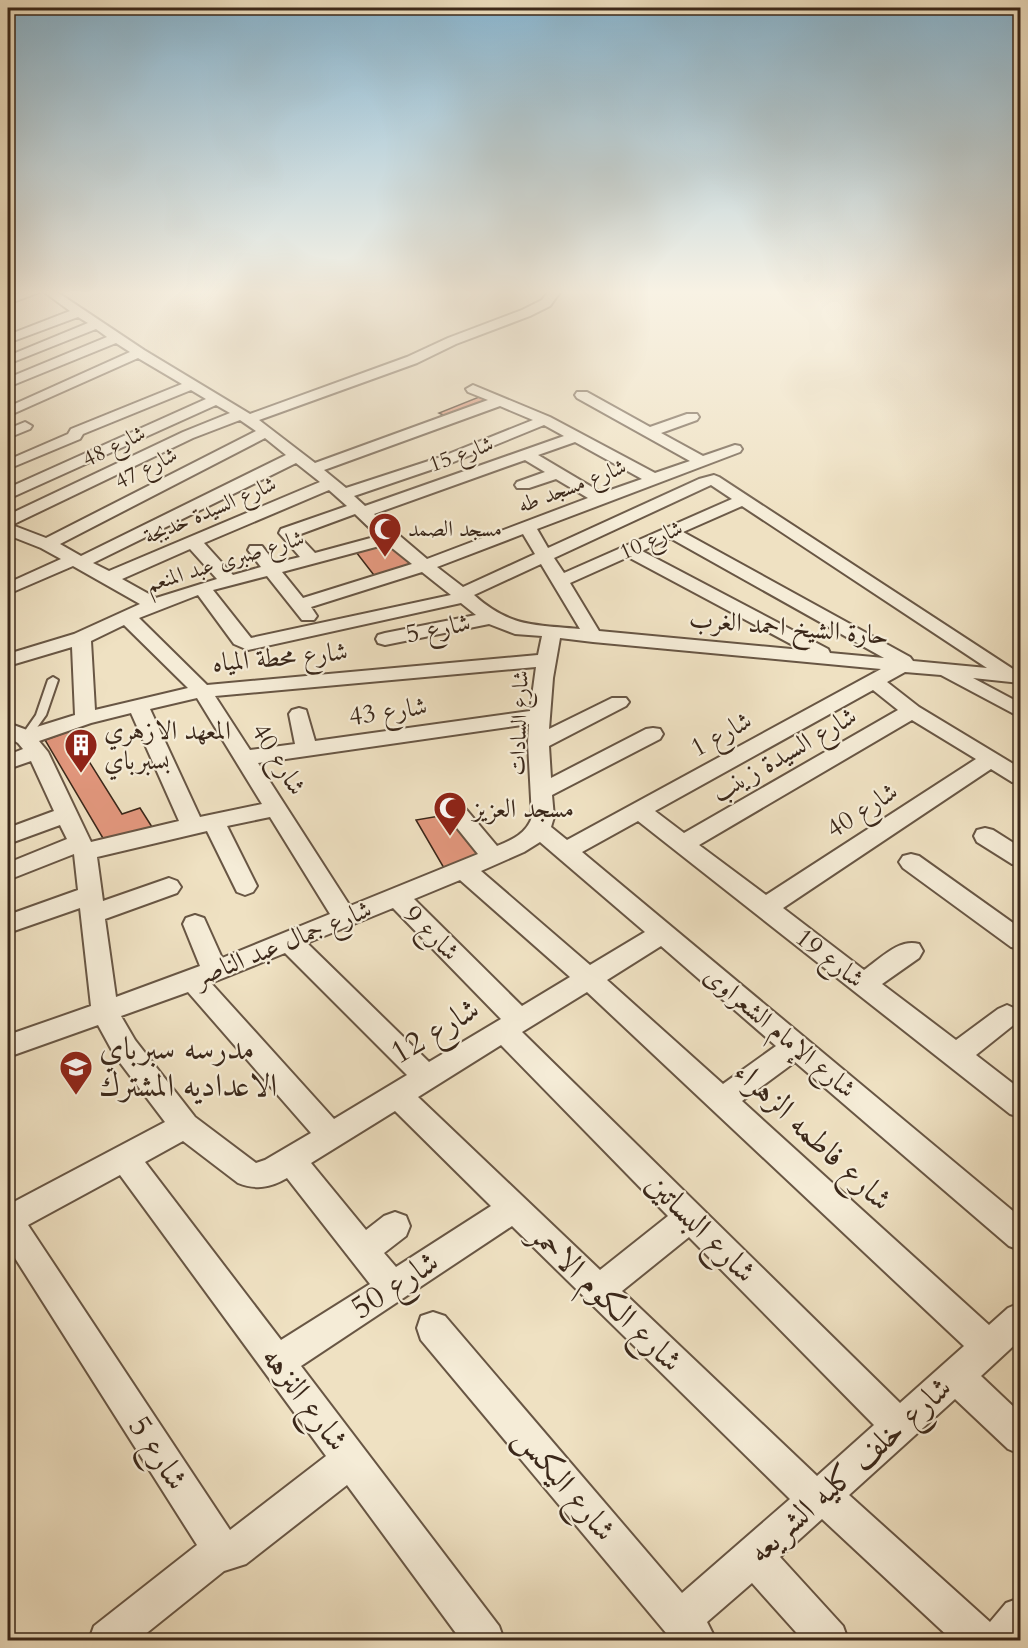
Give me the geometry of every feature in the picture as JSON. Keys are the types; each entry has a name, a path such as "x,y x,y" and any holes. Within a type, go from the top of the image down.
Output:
{"street":[{"path":"8,383 42,369"},
{"path":"8,412 103,369"},
{"path":"165,369 217,399 266,432 337,489 390,538 491,618 515,627 552,632"},
{"name":"شارع 48","path":"10,530 188,435 385,369"},
{"path":"8,465 75,436 76,432 192,385"},
{"path":"473,389 544,420 654,479"},
{"path":"582,395 702,461"},
{"path":"8,494 217,399"},
{"path":"313,469 499,401"},
{"path":"649,432 692,417"},
{"name":"شارع السيدة خديجة","path":"108,578 193,542 337,489 446,460 544,420"},
{"path":"8,434 25,426"},
{"name":"شارع 47","path":"47,544 266,432"},
{"name":"شارع 15","path":"311,559 287,533 575,437"},
{"name":"شارع مسجد طه","path":"299,605 425,565 735,449"},
{"path":"526,454 600,499"},
{"path":"8,589 77,561 297,456"},
{"path":"523,485 557,473"},
{"path":"202,588 241,640 253,643 464,595 704,482 717,481 1016,676"},
{"name":"شارع 10","path":"559,581 744,499"},
{"path":"527,526 593,636"},
{"path":"10,530 47,544 154,604"},
{"path":"669,531 908,666"},
{"name":"شارع صبرى عبد المنعم","path":"8,660 81,638 154,604 202,588 390,538"},
{"path":"193,542 228,580"},
{"path":"256,550 318,629"},
{"path":"628,550 830,658"},
{"name":"شارع 40","path":"126,616 202,691 345,917"},
{"name":"شارع 5","path":"385,639 491,618"},
{"name":"حارة الشيخ احمد الغرب","path":"552,632 1016,676"},
{"name":"شارع السادات","path":"541,823 538,716 545,660 552,632"},
{"path":"81,638 85,718"},
{"name":"شارع محطة المياه","path":"8,762 23,739 85,718 202,691 545,660"},
{"name":"شارع 1","path":"566,851 874,681 908,666"},
{"path":"941,669 1020,711"},
{"path":"874,681 912,711 1020,777"},
{"path":"538,743 619,702"},
{"path":"138,706 203,825 245,886"},
{"name":"شارع السيدة زينب","path":"683,844 912,711"},
{"path":"299,714 307,750"},
{"name":"شارع 43","path":"245,758 538,716"},
{"path":"540,792 653,734"},
{"path":"8,1221 185,1126 125,1048 105,1012 82,848 67,814 23,739"},
{"name":"شارع 40","path":"765,908 990,759"},
{"path":"8,872 82,848 107,845 276,808"},
{"name":"شارع 19","path":"639,810 1020,1105"},
{"path":"457,813 492,857"},
{"path":"8,837 67,814"},
{"name":"شارع الإمام الشعراوى","path":"541,823 566,851 1020,1236"},
{"name":"شارع جمال عبد الناصر","path":"8,1046 204,975 492,857 523,844 541,823"},
{"path":"985,836 1020,858"},
{"path":"911,861 1020,940"},
{"path":"463,869 588,978"},
{"path":"8,924 169,887"},
{"name":"شارع 9","path":"396,896 511,1025"},
{"path":"195,924 204,975 331,1136"},
{"name":"شارع 12","path":"185,1126 242,1170 256,1176 265,1175 663,933"},
{"path":"289,940 427,1077"},
{"path":"863,984 910,951"},
{"name":"شارع فاطمه الزهراء","path":"588,978 989,1347"},
{"path":"956,1055 1008,1016"},
{"name":"شارع البساتين","path":"511,1025 690,1217 899,1426"},
{"path":"721,1101 796,1046"},
{"name":"شارع الكوم الاحمر","path":"397,1095 599,1290 819,1497 980,1641"},
{"name":"شارع النزهه","path":"125,1158 484,1641"},
{"path":"291,1160 392,1287"},
{"name":"شارع 50","path":"278,1362 513,1208"},
{"path":"599,1290 690,1217"},
{"name":"شارع 5","path":"8,1221 220,1550"},
{"path":"363,1250 395,1226"},
{"name":"شارع خلف كليه الشريعه","path":"688,1631 753,1556 1020,1319"},
{"name":"شارع اليكس","path":"433,1328 688,1631"},
{"path":"956,1376 1020,1437"},
{"path":"108,1641 220,1550 226,1553 233,1551 350,1460"},
{"path":"753,1556 829,1641"},
{"path":"1000,1641 1020,1617"}],"lane":[{"path":"23,739 41,715 53,680"}],"building":[{"path":"479,397 494,403 451,419 439,413"},
{"name":"مسجد الصمد","path":"387,543 419,564 377,579 356,552"},
{"name":"المعهد الازهري بسبرباي","path":"70,731 122,814 140,808 152,827 107,845 45,740"},
{"name":"مسجد العزيز","path":"457,813 487,853 448,875 416,820"}],"place":[{"name":"مسجد الصمد","path":"385,558"},
{"name":"المعهد الازهري بسبرباي","path":"81,774"},
{"name":"مسجد العزيز","path":"450,837"},
{"name":"مدرسه سبرباي الاعداديه المشترك","path":"76,1096"}]}
